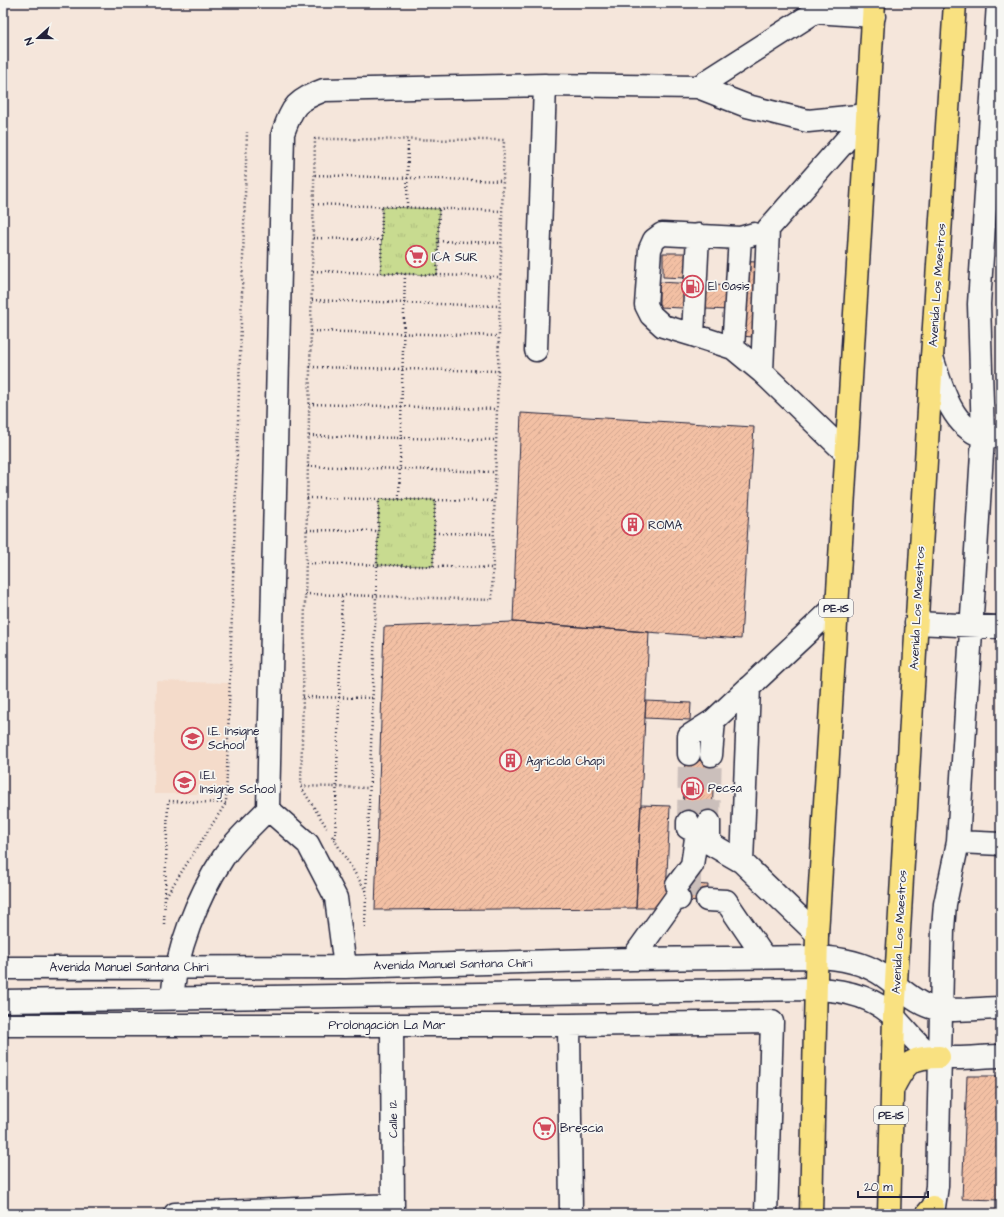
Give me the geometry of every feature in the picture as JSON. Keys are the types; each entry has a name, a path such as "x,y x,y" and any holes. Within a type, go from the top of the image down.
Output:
{"highway":[{"name":"Avenida Los Maestros","path":"889,1214 894,1017 932,357 955,3"},
{"name":"PE-1S","path":"811,1214 817,934 836,606 847,454 874,10"},
{"path":"892,1090 900,1074 912,1061 921,1057 939,1057"}],"street":[{"path":"856,3 874,10"},
{"path":"931,1212 937,1186 940,1009 945,904 958,842 972,625 992,436 980,304 998,3"},
{"path":"698,87 815,12 874,10"},
{"path":"536,350 545,85"},
{"path":"172,998 176,967 198,905 223,858 268,809 283,133 290,111 306,97 324,90 545,85 698,87 746,106 808,121 868,115"},
{"path":"847,454 762,372 733,348 663,326 651,315 646,305 650,249 654,240 662,234 740,238 768,229 868,115"},
{"path":"762,372 768,229"},
{"path":"693,335 698,235"},
{"path":"733,348 740,238"},
{"path":"932,357 943,390 959,419 967,429 992,436"},
{"path":"690,754 689,736 714,720 836,606"},
{"path":"916,623 1001,627"},
{"path":"742,862 749,687"},
{"path":"711,755 714,720"},
{"path":"268,809 308,844 336,898 345,967"},
{"path":"701,830 744,827"},
{"path":"701,830 742,862 817,934"},
{"path":"632,959 677,892 692,865 701,830"},
{"path":"958,842 1001,844"},
{"path":"714,896 764,957"},
{"name":"Avenida Manuel Santana Chiri","path":"3,968 345,967 632,959 817,957 838,958 859,963 878,972 908,995 929,1007 940,1009 1001,1008"},
{"path":"3,1001 816,989 837,990 858,995 877,1004 894,1017 912,1038 925,1049 939,1057 1001,1056"},
{"name":"Prolongación La Mar","path":"3,1025 569,1025 772,1022 766,1214"},
{"name":"Calle 12","path":"392,1025 393,1209"},
{"path":"569,1025 571,1214"},
{"path":"174,1214 393,1209"}],"path":[{"path":"165,898 226,802 247,132"},
{"path":"305,594 492,600 504,140 315,139 315,175 312,271 312,300 309,404 309,436 307,498 307,530 305,594 301,786 370,788"},
{"path":"407,208 408,139"},
{"path":"315,175 503,181"},
{"path":"314,204 502,210"},
{"path":"381,273 382,207"},
{"path":"437,275 440,209"},
{"path":"313,238 382,240"},
{"path":"438,241 501,243"},
{"path":"312,271 500,278"},
{"path":"400,499 405,274"},
{"path":"312,300 500,306"},
{"path":"311,331 499,336"},
{"path":"310,367 498,371"},
{"path":"309,404 497,409"},
{"path":"309,436 496,440"},
{"path":"308,466 495,472"},
{"path":"307,498 494,501"},
{"path":"365,928 379,499"},
{"path":"433,566 435,500"},
{"path":"307,530 378,531"},
{"path":"434,533 494,534"},
{"path":"306,563 493,568"},
{"path":"335,842 342,595"},
{"path":"303,697 373,698"},
{"path":"164,931 168,801 226,802"}],"shaded area":[{"name":"I.E. Insigne School","path":"156,681 230,683 226,794 154,794"}],"green space":[{"path":"382,207 439,209 437,275 381,273"},
{"path":"379,499 435,500 433,566 377,565"}],"building":[{"path":"663,253 687,253 686,278 663,277"},
{"path":"732,261 757,262 753,337 729,335"},
{"path":"659,282 731,286 730,310 659,307"},
{"name":"ROMA","path":"521,413 754,427 741,639 513,622"},
{"name":"Agrícola Chapi","path":"513,622 649,632 636,908 375,910 384,627"},
{"path":"646,701 691,703 690,720 645,718"},
{"path":"685,754 714,755 712,822 683,821"},
{"path":"641,805 670,806 666,896 654,908 636,908"},
{"path":"679,883 708,885 707,902 679,901"},
{"path":"967,1076 1001,1076 1001,1200 962,1199"}],"tunnel":[{"path":"688,822 689,754"},
{"path":"709,822 711,755"},
{"path":"679,886 707,886"}],"place":[{"name":"ICA SUR","path":"417,257"},
{"name":"El Oasis","path":"692,286"},
{"name":"ROMA","path":"633,525"},
{"name":"I.E. Insigne School","path":"192,738"},
{"name":"Agrícola Chapi","path":"511,761"},
{"name":"I.E.I. Insigne School","path":"184,782"},
{"name":"Pecsa","path":"693,788"},
{"name":"Brescia","path":"545,1128"}]}
